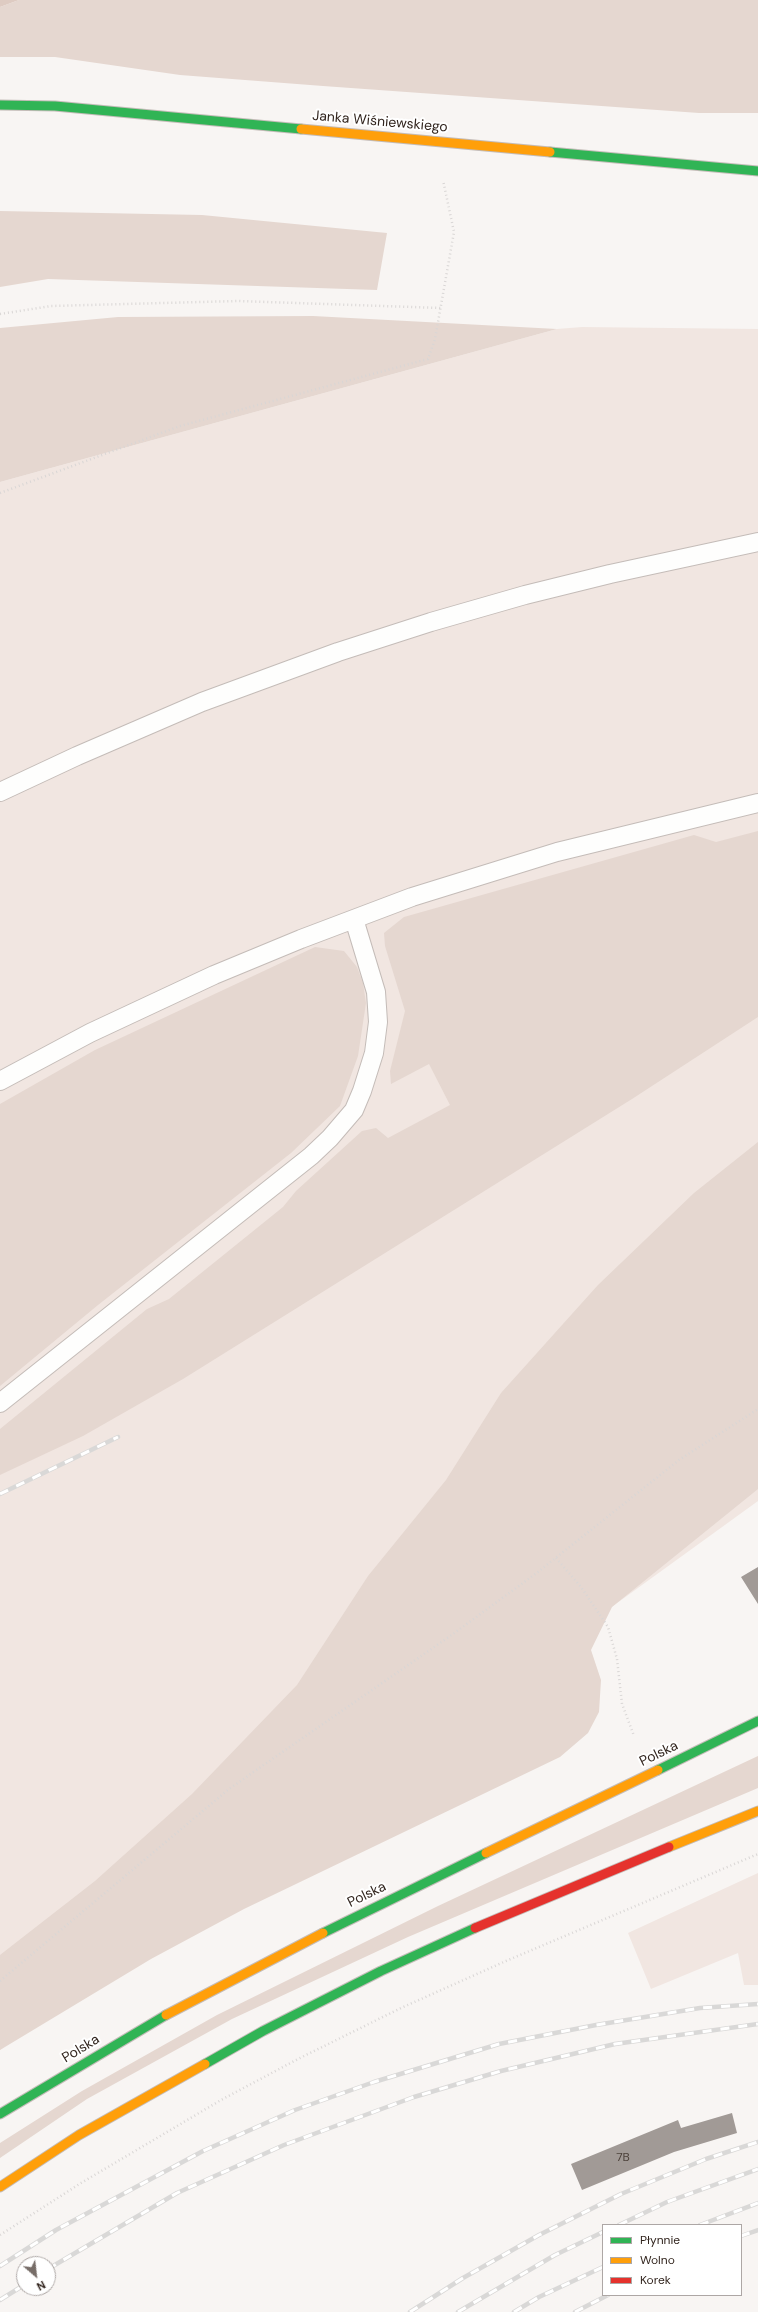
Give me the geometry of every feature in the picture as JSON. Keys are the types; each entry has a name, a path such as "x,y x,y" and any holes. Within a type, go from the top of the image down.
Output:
{"main road":[{"name":"Janka Wiśniewskiego","path":"0,105 55,106 758,171"},
{"name":"Polska","path":"0,2114 175,2009 371,1908 758,1721"},
{"path":"0,2186 79,2135 263,2031 381,1971 520,1908 758,1811"}],"lane":[{"path":"0,792 76,756 202,702 345,650 431,622 525,595 610,574 758,542"},
{"path":"0,1081 90,1033 207,978 412,897 522,862 611,837 758,803"},
{"path":"0,1403 311,1156 330,1138 354,1110 362,1091 374,1053 378,1022 374,986 354,919"}],"path":[{"path":"0,493 180,426 428,359 435,338 449,268 454,232 443,180"},
{"path":"0,314 51,306 238,301 441,308"},
{"path":"0,1981 229,1789 440,1644 556,1558 678,1460 758,1409"},
{"path":"556,1558 581,1587 608,1627 617,1659 622,1704 634,1736"},
{"path":"0,2235 87,2179 221,2100 298,2059 401,2008 499,1964 758,1854"}],"shaded area":[{"path":"0,0 19,0 0,7"},
{"path":"19,0 758,0 758,113 699,113 323,86 180,75 55,57 0,57 0,7"},
{"path":"0,211 202,215 387,233 377,290 48,279 0,287"},
{"path":"313,316 557,329 0,482 0,328 118,317"},
{"path":"582,327 758,329 758,1501 0,2050 0,482 557,329"},
{"path":"758,831 758,1017 632,1099 183,1379 83,1436 0,1475 0,1429 147,1309 169,1299 283,1207 296,1191 362,1131 376,1128 388,1138 450,1105 429,1064 391,1084 390,1071 405,1011 385,946 384,933 404,917 694,835 716,842"},
{"path":"315,947 344,951 357,967 363,983 366,1003 358,1056 340,1106 291,1153 98,1305 0,1386 0,1104 95,1050"},
{"path":"758,1142 758,1489 612,1607 591,1650 601,1680 599,1712 588,1733 560,1757 244,1909 151,1959 0,2050 0,1955 95,1881 192,1794 297,1685 368,1576 446,1480 501,1393 598,1285 694,1193"},
{"path":"758,1756 758,1788 408,1937 232,2019 87,2099 0,2158 0,2143 82,2091 217,2015 438,1906"},
{"path":"758,1873 758,1985 744,1985 738,1953 651,1989 628,1933"}],"building":[{"path":"758,1567 758,1604 741,1577"},
{"path":"732,2113 737,2133 674,2152 582,2190 571,2164 678,2120 681,2128"}],"railway":[{"path":"0,1494 118,1437"},
{"path":"0,2266 56,2230 203,2151 295,2110 374,2082 499,2044 596,2025 700,2008 758,2004"},
{"path":"56,2264 177,2193 284,2145 414,2097 501,2071 615,2044 758,2024"},
{"path":"410,2312 463,2278 539,2235 621,2194 706,2159 758,2142"},
{"path":"621,2224 667,2202 758,2169"},
{"path":"703,2224 758,2203"},
{"path":"742,2236 758,2230"},
{"path":"458,2312 555,2255 602,2232"},
{"path":"514,2312 539,2297 602,2267"},
{"path":"0,2300 16,2290"},
{"path":"575,2312 606,2296"}],"traffic: fast":[{"path":"0,105 55,106 301,129"},
{"path":"550,152 758,171"},
{"path":"658,1770 758,1721"},
{"path":"323,1933 486,1853"},
{"path":"205,2064 263,2031 381,1971 475,1928"},
{"path":"0,2114 166,2015"}],"traffic: slow":[{"path":"301,129 550,152"},
{"path":"486,1853 658,1770"},
{"path":"669,1847 758,1811"},
{"path":"166,2015 323,1933"},
{"path":"0,2187 79,2135 205,2064"}],"traffic: jam":[{"path":"475,1928 669,1847"}]}
